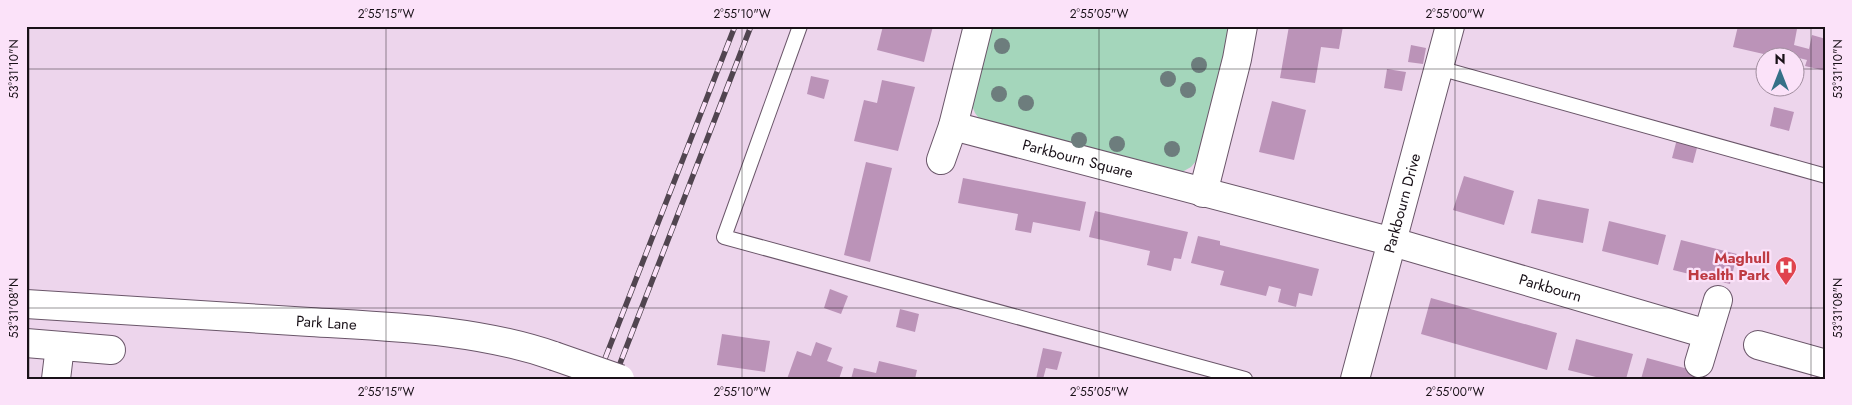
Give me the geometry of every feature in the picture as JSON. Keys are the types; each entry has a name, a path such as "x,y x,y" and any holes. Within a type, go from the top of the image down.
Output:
{"street":[{"path":"941,160 952,126 978,26"},
{"path":"1203,193 1237,59 1243,26"},
{"name":"Parkbourn Drive","path":"1355,379 1450,26"},
{"name":"Parkbourn Square","path":"952,126 1393,242"},
{"name":"Parkbourn","path":"1393,242 1707,334"},
{"path":"1699,363 1718,300"},
{"name":"Park Lane","path":"26,304 459,333 527,347 620,379"},
{"path":"26,343 110,350"},
{"path":"56,379 60,346"},
{"path":"1758,346 1826,364"}],"lane":[{"path":"800,26 724,236 1245,379"},
{"path":"1439,68 1826,176"}],"green space":[{"path":"988,26 1227,26 1228,32 1225,49 1229,52 1198,159 1191,167 1182,172 981,121 971,103"}],"building":[{"path":"883,26 933,26 924,62 877,50"},
{"path":"1289,26 1313,29 1314,26 1343,26 1339,49 1321,47 1315,83 1280,78"},
{"path":"1738,26 1783,26 1797,29 1794,45 1809,49 1812,35 1826,39 1826,71 1805,66 1807,60 1804,59 1804,48 1754,48 1754,52 1733,47"},
{"path":"1411,45 1426,48 1423,64 1408,62"},
{"path":"1387,69 1406,72 1402,91 1384,88"},
{"path":"811,76 829,80 824,99 807,94"},
{"path":"882,80 915,87 898,151 854,141 864,100 877,103"},
{"path":"1272,101 1306,110 1294,160 1259,152"},
{"path":"1774,107 1794,112 1789,131 1770,126"},
{"path":"1677,139 1698,144 1693,163 1672,158"},
{"path":"866,162 892,168 870,262 844,255"},
{"path":"1464,176 1514,191 1504,225 1453,210"},
{"path":"963,178 1086,202 1080,231 1033,222 1031,233 1015,230 1018,214 958,203"},
{"path":"1538,199 1589,209 1583,243 1531,233"},
{"path":"1095,211 1188,232 1181,259 1174,258 1171,271 1147,265 1150,251 1089,237"},
{"path":"1609,221 1666,235 1658,265 1602,251"},
{"path":"1198,236 1220,241 1220,245 1319,269 1312,296 1299,293 1296,307 1278,302 1281,289 1269,286 1266,296 1220,285 1224,271 1191,263"},
{"path":"1681,240 1737,254 1730,284 1673,270"},
{"path":"830,289 848,296 841,314 824,308"},
{"path":"1431,298 1557,333 1547,370 1421,334"},
{"path":"900,309 919,314 915,332 896,327"},
{"path":"722,334 770,341 765,372 717,365"},
{"path":"1576,339 1633,354 1626,379 1604,379 1568,370"},
{"path":"816,342 832,348 827,361 843,367 839,379 787,379 797,351 811,356"},
{"path":"1043,348 1062,352 1057,370 1046,368 1043,379 1036,379"},
{"path":"1647,358 1703,373 1702,379 1641,379"},
{"path":"879,361 917,370 915,379 851,379 854,368 876,373"}],"railway":[{"path":"597,379 735,26"},
{"path":"614,379 751,26"}],"place":[{"name":"Maghull Health Park","path":"1786,286"}]}
